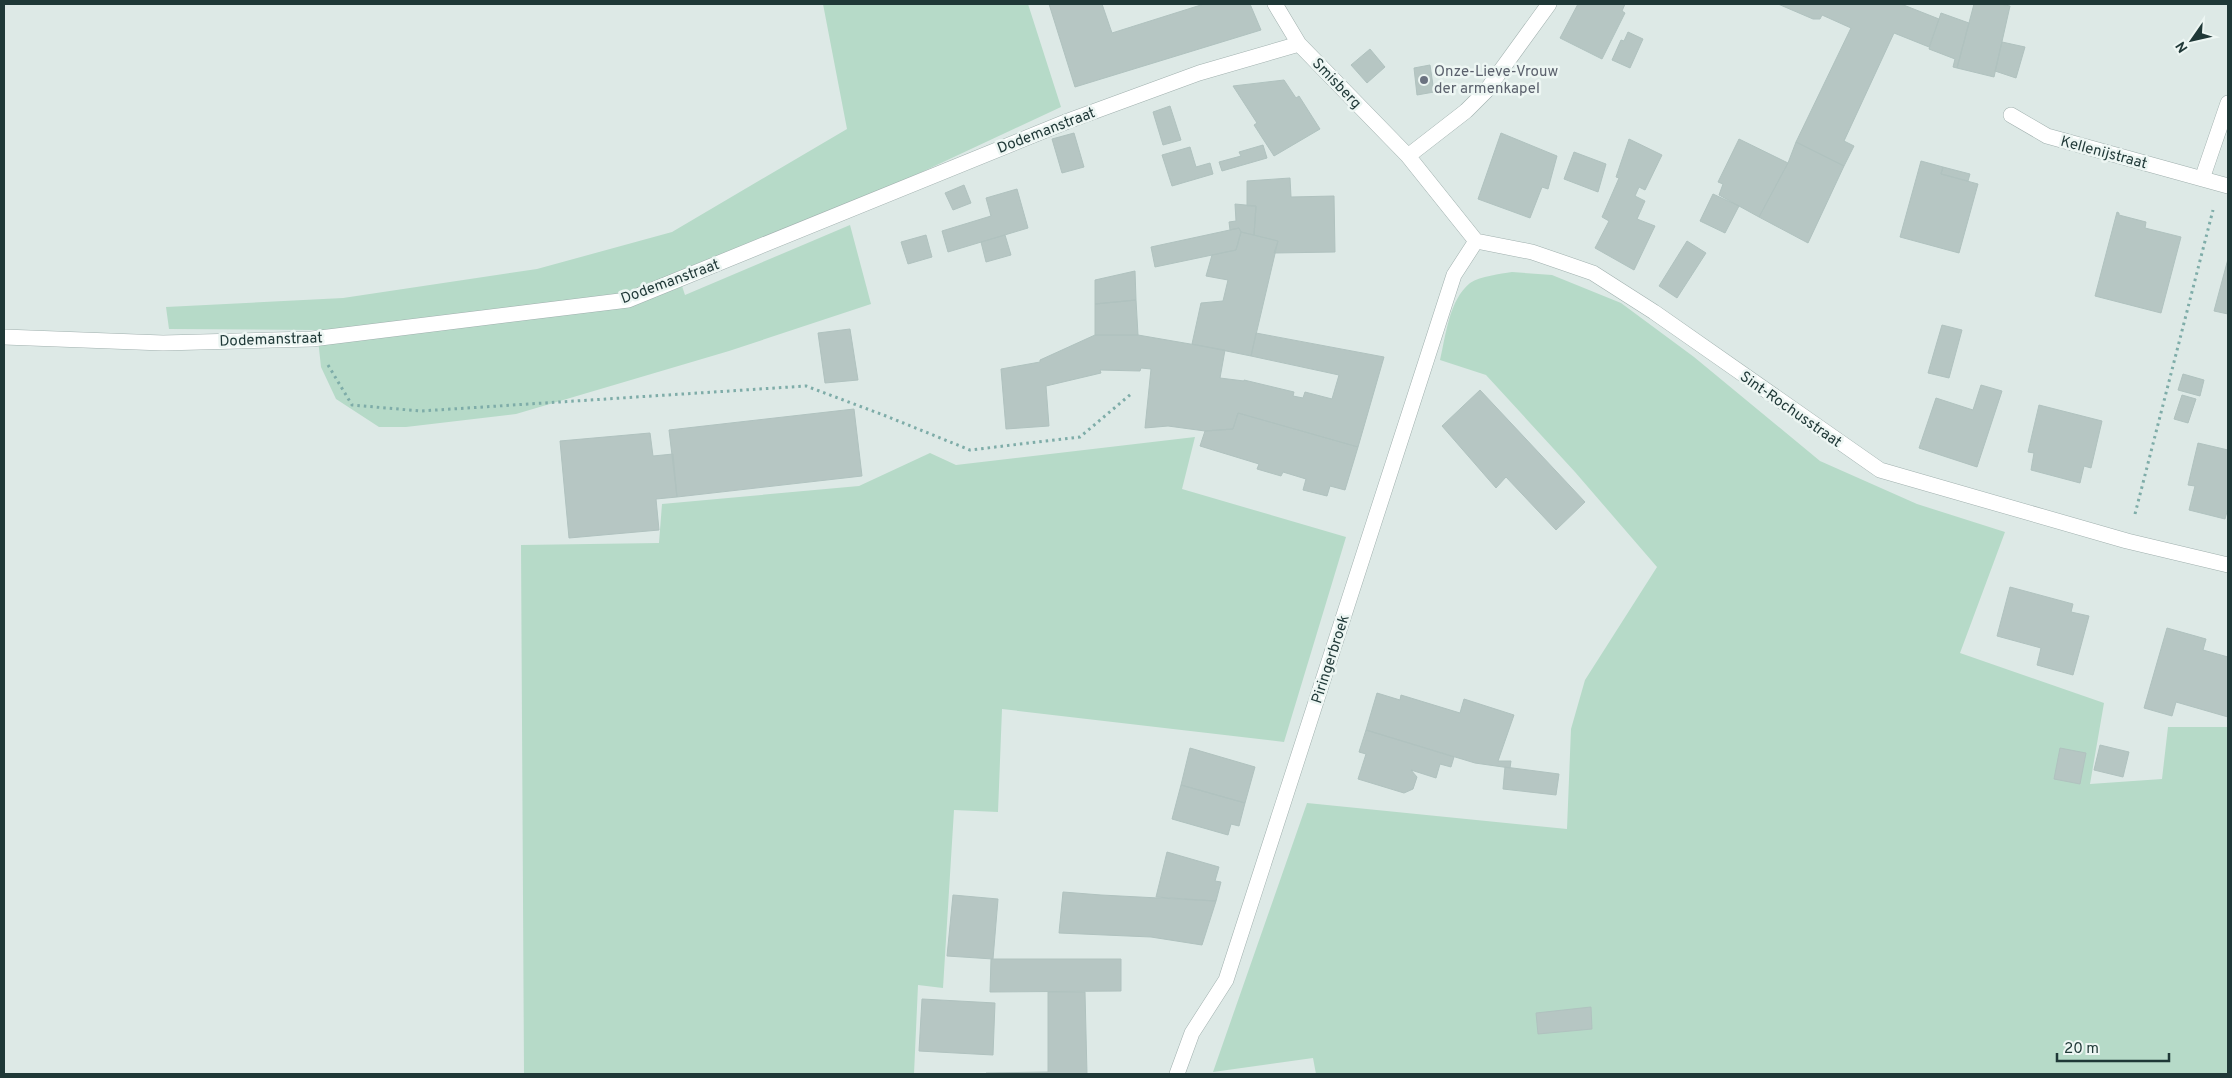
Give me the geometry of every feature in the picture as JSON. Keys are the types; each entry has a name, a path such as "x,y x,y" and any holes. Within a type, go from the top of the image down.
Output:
{"street":[{"name":"Smisberg","path":"1275,4 1299,44 1408,156"},
{"path":"1476,241 1408,156 1466,111 1486,91 1548,4"},
{"name":"Dodemanstraat","path":"4,337 163,343 312,339 628,300 1068,121 1199,73 1299,44"},
{"path":"2202,179 2228,102"},
{"name":"Kellenijstraat","path":"2011,115 2046,136 2224,185"},
{"name":"Sint-Rochusstraat","path":"1476,241 1532,252 1593,273 1654,312 1880,470 2127,541 2228,565"},
{"name":"Piringerbroek","path":"1177,1074 1192,1033 1226,980 1454,275 1476,241"}],"path":[{"path":"2127,541 2224,185"},
{"path":"312,339 352,405 421,411 806,386 970,450 1080,437 1131,394"}],"green space":[{"path":"823,4 1028,4 1061,107 862,200 679,277 685,295 850,225 871,304 729,351 516,414 406,427 379,427 336,399 321,367 317,330 169,329 166,307 343,298 537,269 672,232 847,129"},
{"path":"1512,272 1552,275 1621,303 1694,357 1820,461 1917,504 2005,532 1960,653 2104,703 2090,784 2162,779 2168,727 2228,727 2228,1074 1316,1074 1313,1058 1213,1072 1307,803 1567,829 1571,729 1585,680 1657,567 1575,472 1486,375 1440,360 1449,318 1463,290 1470,283 1480,279"},
{"path":"1195,437 1182,489 1346,537 1284,742 1002,709 998,812 954,810 943,988 918,985 914,1074 524,1074 521,545 659,543 662,504 859,486 930,453 956,465"}],"building":[{"path":"1049,4 1102,4 1112,33 1204,4 1250,4 1261,30 1075,87"},
{"path":"1578,4 1625,4 1622,11 1625,13 1602,59 1560,38"},
{"path":"1778,4 1901,4 1939,19 1929,47 1894,33 1844,141 1854,146 1844,166 1796,142 1851,28 1822,15 1820,19 1813,19"},
{"path":"1974,4 2010,6 1994,77 1957,68"},
{"path":"1941,13 1969,23 1957,68 1953,67 1955,59 1929,49"},
{"path":"1628,32 1643,39 1630,68 1612,60 1621,40 1624,41"},
{"path":"2002,42 2025,47 2016,78 1995,71"},
{"path":"1370,49 1385,67 1367,83 1351,65"},
{"name":"Onze-Lieve-Vrouw der armenkapel","path":"1430,65 1434,92 1417,95 1414,68"},
{"path":"1284,80 1296,98 1299,96 1320,129 1274,156 1254,125 1257,123 1233,86"},
{"path":"1170,106 1181,140 1163,145 1153,112"},
{"path":"1074,133 1084,167 1062,173 1052,139"},
{"path":"1501,133 1557,156 1548,189 1542,187 1530,218 1478,199"},
{"path":"1629,139 1662,155 1645,190 1639,187 1635,196 1645,201 1637,219 1655,226 1634,270 1595,248 1609,221 1602,217 1619,178 1616,177"},
{"path":"1739,139 1788,163 1759,217 1719,195 1723,184 1718,182"},
{"path":"1796,142 1844,166 1808,243 1759,217 1788,163"},
{"path":"1263,145 1267,158 1222,171 1219,162 1241,156 1239,152"},
{"path":"1190,147 1196,167 1210,163 1213,174 1172,186 1162,155"},
{"path":"1574,152 1606,164 1598,192 1564,179"},
{"path":"1921,161 1943,167 1941,174 1978,184 1959,253 1900,237"},
{"path":"1943,167 1970,174 1968,181 1941,174"},
{"path":"1290,178 1291,197 1334,196 1335,252 1274,253 1278,241 1254,235 1256,206 1247,206 1247,181"},
{"path":"964,185 971,203 953,210 945,193"},
{"path":"1017,189 1028,228 948,252 942,231 991,216 986,198"},
{"path":"1713,194 1739,206 1725,233 1700,221"},
{"path":"1235,204 1256,206 1254,235 1241,232 1239,228 1230,230 1229,222 1236,221"},
{"path":"2117,212 2119,215 2146,222 2145,228 2181,237 2161,313 2095,296"},
{"path":"1239,228 1241,232 1236,250 1155,267 1151,247"},
{"path":"1241,232 1278,241 1251,356 1192,344 1201,303 1223,301 1228,280 1206,276 1212,255 1236,250"},
{"path":"926,235 932,257 908,264 901,242"},
{"path":"1005,235 1011,255 986,262 981,242"},
{"path":"1687,241 1706,253 1677,298 1659,286"},
{"path":"2228,259 2228,314 2214,311"},
{"path":"1135,271 1136,300 1095,304 1095,280"},
{"path":"1136,300 1138,335 1095,335 1095,304"},
{"path":"1942,325 1962,330 1949,378 1928,373"},
{"path":"850,329 858,380 825,383 818,333"},
{"path":"1256,333 1384,357 1358,447 1238,413 1233,429 1205,431 1168,426 1145,428 1151,369 1141,368 1140,371 1100,370 1101,373 1046,386 1049,426 1006,429 1001,369 1040,362 1040,360 1095,335 1138,335 1225,350 1220,378 1244,380 1294,392 1293,396 1303,398 1305,392 1332,399 1339,375 1251,356"},
{"path":"2183,374 2204,380 2200,396 2178,390"},
{"path":"1981,385 2002,391 1977,467 1919,448 1936,398 1973,410"},
{"path":"1480,390 1585,502 1556,530 1506,477 1496,488 1442,426"},
{"path":"2182,395 2196,399 2188,423 2174,419"},
{"path":"2039,405 2102,421 2091,468 2084,466 2080,483 2031,470 2034,453 2028,452"},
{"path":"854,409 862,476 677,497 669,430"},
{"path":"1238,413 1358,447 1345,490 1330,486 1327,496 1303,490 1306,479 1283,472 1281,476 1257,469 1259,464 1200,446 1205,431 1233,429"},
{"path":"650,433 653,456 673,454 677,497 656,499 659,530 569,538 560,441"},
{"path":"2198,443 2228,450 2228,508 2225,519 2189,510 2195,486 2188,485"},
{"path":"2010,587 2073,604 2071,612 2089,616 2073,675 2037,665 2041,648 1997,636"},
{"path":"2167,628 2206,639 2203,650 2228,657 2228,717 2176,702 2172,716 2144,708"},
{"path":"1377,693 1400,700 1401,695 1460,713 1464,699 1514,715 1498,761 1511,761 1510,768 1475,763 1366,730"},
{"path":"1366,730 1454,757 1451,767 1440,764 1436,778 1411,770 1417,777 1413,789 1404,793 1358,779 1366,754 1359,752"},
{"path":"2100,745 2129,752 2123,777 2094,770"},
{"path":"1190,748 1255,767 1245,803 1181,785"},
{"path":"2060,748 2086,753 2080,784 2054,779"},
{"path":"1505,767 1559,774 1556,795 1503,789"},
{"path":"1181,785 1245,803 1239,826 1231,824 1228,835 1172,819"},
{"path":"1167,852 1219,867 1215,881 1221,882 1216,901 1156,897"},
{"path":"1063,892 1216,901 1202,945 1151,937 1059,933"},
{"path":"953,895 998,899 993,959 947,956"},
{"path":"991,959 1121,959 1121,991 990,992"},
{"path":"1048,992 1085,992 1087,1074 986,1074 1048,1072"},
{"path":"922,999 995,1003 993,1055 919,1051"},
{"path":"1591,1007 1592,1029 1538,1034 1536,1013"}],"place":[{"name":"Onze-Lieve-Vrouw der armenkapel","path":"1424,80"}]}
